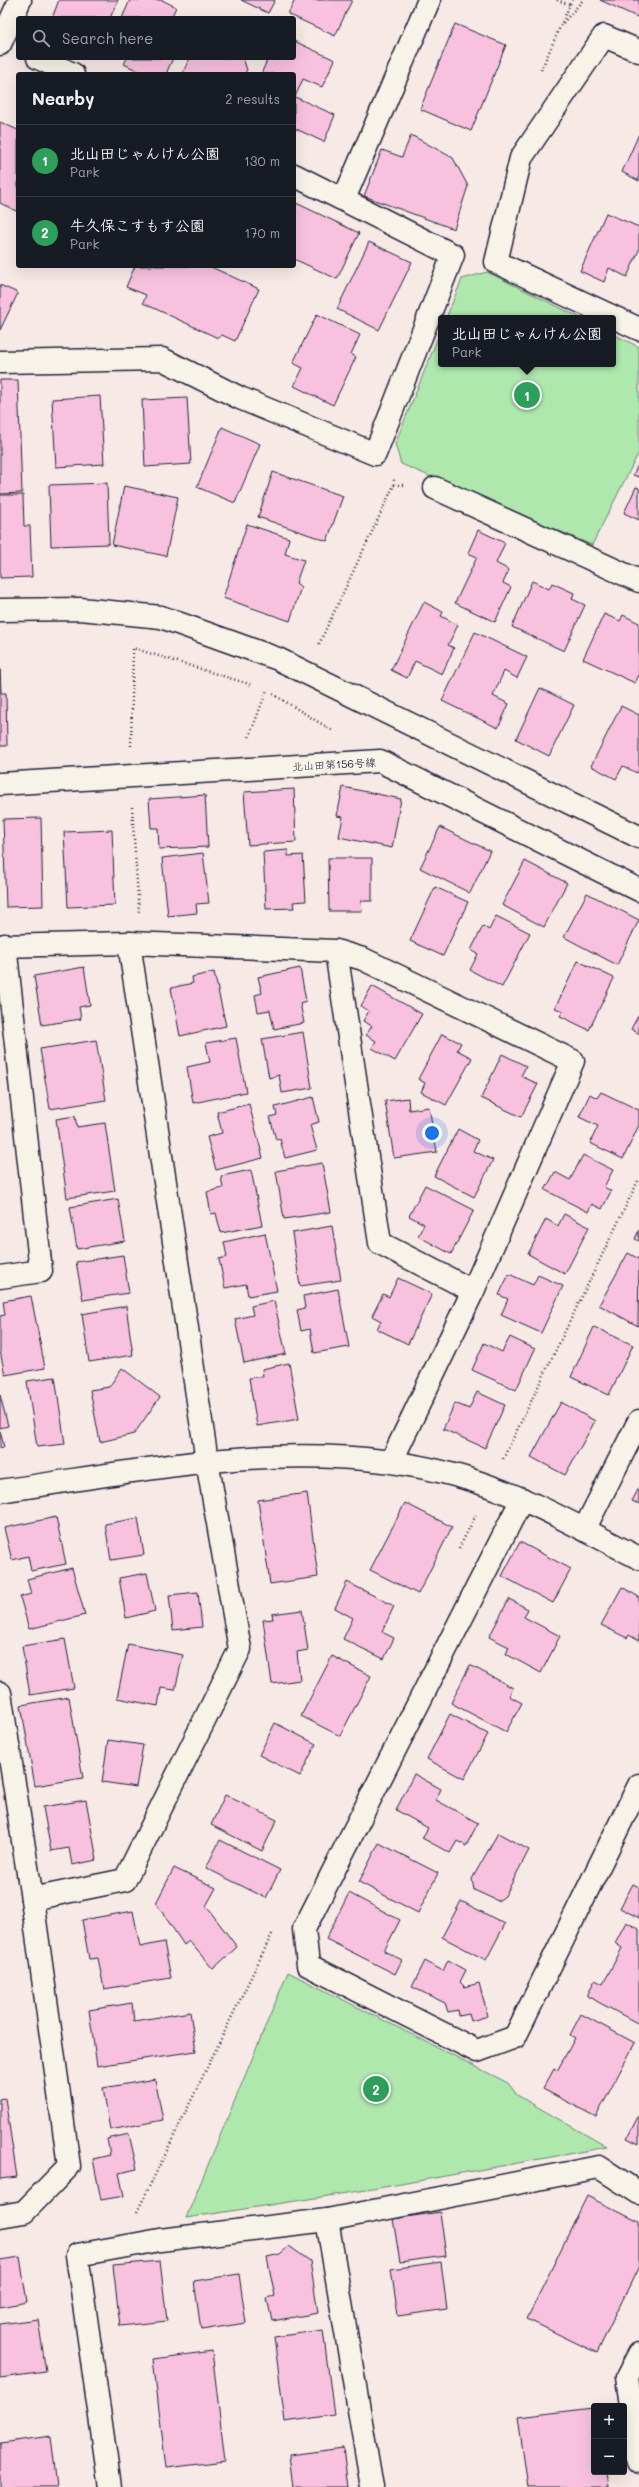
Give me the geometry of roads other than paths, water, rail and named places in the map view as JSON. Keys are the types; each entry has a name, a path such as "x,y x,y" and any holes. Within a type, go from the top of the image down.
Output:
{"street":[{"path":"5,44 20,0"},
{"path":"344,199 429,0"},
{"path":"609,315 496,262 521,158 604,36 639,51"},
{"path":"42,60 69,72"},
{"path":"0,362 162,359 240,398 375,454 453,255 344,199 296,177"},
{"path":"616,318 639,329"},
{"path":"435,488 639,581"},
{"path":"0,610 80,609 161,617 278,659 639,837"},
{"name":"北山田第156号線","path":"0,784 380,761 639,890"},
{"path":"32,1899 124,1880 240,1649 207,1462 135,944"},
{"path":"0,1277 40,1271 2,945 135,944 336,952 363,959 573,1061 473,1291 392,1460"},
{"path":"336,952 380,1243 473,1291"},
{"path":"584,1530 638,1424"},
{"path":"0,1491 207,1462 303,1456 392,1460 458,1476 522,1499 639,1558"},
{"path":"522,1499 304,1929 308,1966 477,2050 515,2037 639,1785"},
{"path":"0,1693 32,1899 69,2166 24,2212 0,2216"},
{"path":"110,2487 77,2255 160,2240 327,2220 598,2167 639,2192"},
{"path":"327,2220 372,2487"},
{"path":"639,2354 627,2377 639,2462"}],"place":[{"name":"北山田じゃんけん公園","path":"527,395"},
{"name":"牛久保こすもす公園","path":"376,2089"}]}
